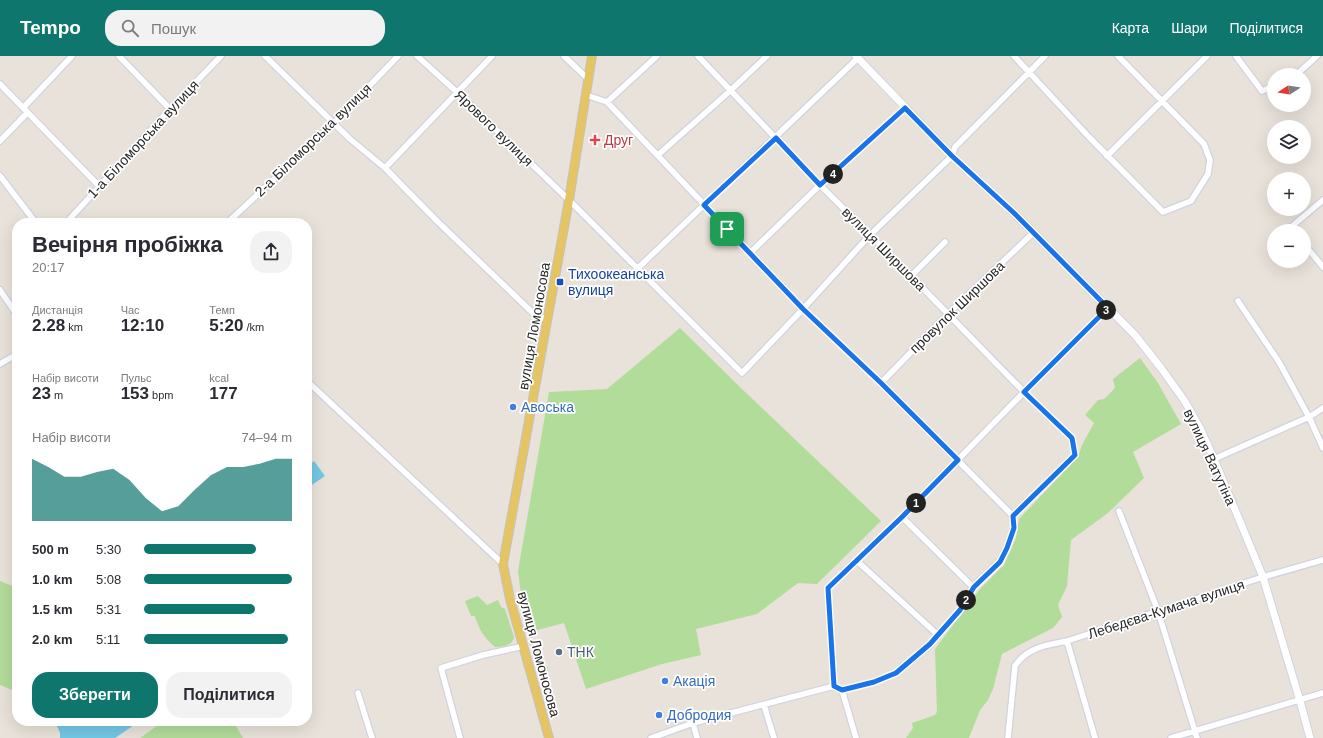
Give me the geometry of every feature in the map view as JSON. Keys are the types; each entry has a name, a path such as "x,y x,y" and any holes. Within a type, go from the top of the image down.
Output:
{"main road":[{"name":"вулиця Ломоносова","path":"549,738 510,599 503,564 569,200 592,56"}],"street":[{"path":"23,108 72,56"},
{"path":"119,56 170,109"},
{"name":"1-а Біломорська вулиця","path":"71,218 170,109 221,56"},
{"path":"265,56 350,139 385,168 437,221 536,316 542,319 548,319"},
{"name":"2-а Біломорська вулиця","path":"232,218 334,124 398,56"},
{"name":"Ярового вулиця","path":"417,56 458,93 569,200 742,373 803,309"},
{"path":"385,168 492,56"},
{"path":"564,56 588,79"},
{"path":"607,102 657,56"},
{"name":"вулиця Ширшова","path":"698,56 820,185 1024,392 1072,438 1075,455 1013,516"},
{"path":"658,155 731,90 766,56"},
{"path":"1014,56 1107,156 1163,212 1191,201 1208,174 1210,160 1204,144 1118,56"},
{"path":"803,309 870,235 952,156 956,147 1045,56"},
{"path":"1107,156 1207,56"},
{"path":"1236,56 1262,91 1267,89"},
{"path":"1304,68 1317,56"},
{"path":"638,268 776,138 857,57"},
{"name":"вулиця Ватутіна","path":"857,57 952,156 1014,213 1135,335 1180,394 1200,428 1214,458 1263,577 1310,738"},
{"path":"0,84 99,186"},
{"path":"586,95 607,102 803,309 881,383 1013,516 1014,528 1000,562 974,587 960,610 930,644 896,673 874,682 842,690 834,686 693,723 651,738"},
{"path":"750,253 820,185 905,108"},
{"path":"0,141 27,113"},
{"path":"0,176 32,218"},
{"path":"1297,224 1323,200"},
{"name":"провулок Ширшова","path":"881,383 948,314 1033,233"},
{"path":"911,276 945,242"},
{"path":"1311,252 1323,267"},
{"path":"0,290 12,308"},
{"path":"1238,301 1280,362 1309,417 1323,448"},
{"path":"834,686 828,588 902,517 1108,308"},
{"path":"0,364 12,357"},
{"path":"312,386 503,564"},
{"path":"1214,458 1309,417 1323,408"},
{"path":"1119,511 1158,611 1197,738"},
{"path":"902,517 974,587"},
{"name":"Лебедєва-Кумача вулиця","path":"1008,738 1015,666 1020,658 1027,653 1046,645 1067,641 1263,577 1323,560"},
{"path":"857,561 938,635"},
{"path":"1067,641 1095,738"},
{"path":"460,738 441,668 483,655 524,646"},
{"path":"842,690 856,738"},
{"path":"358,693 372,738"},
{"path":"1171,738 1194,730 1323,694"},
{"path":"764,705 774,738"},
{"path":"693,723 697,738"}],"green space":[{"path":"680,328 881,521 817,584 798,583 757,614 696,629 701,655 662,664 586,689 564,623 530,632 522,602 518,571 549,392 607,389"},
{"path":"1140,358 1158,383 1181,424 1133,452 1144,478 1108,513 1071,540 1067,586 1058,605 1062,617 1053,628 1002,654 993,689 988,700 980,710 969,738 906,738 913,728 912,723 935,715 937,712 935,649 980,589 1004,565 1016,538 1019,519 1078,457 1082,445 1094,423 1085,415 1098,400 1104,399 1115,388 1113,379"},
{"path":"0,581 12,586 12,690 0,685"},
{"path":"478,596 487,605 498,600 501,607 505,609 514,637 509,644 495,647 482,633 475,616 471,616 465,601"},
{"path":"536,640 542,644 539,648 543,663 548,667 548,670 541,677 530,644 531,641"},
{"path":"157,726 236,726 243,738 140,738"}],"water":[{"path":"314,461 325,476 312,485 312,462"},
{"path":"57,726 133,726 115,738 60,738 60,733"}],"place":[{"name":"Друг","path":"595,140"},
{"name":"Тихоокеанська вулиця","path":"560,282"},
{"name":"Авоська","path":"513,407"},
{"name":"ТНК","path":"559,652"},
{"name":"Акація","path":"665,681"},
{"name":"Добродия","path":"659,715"}],"route":[{"path":"905,108 952,156 1014,213 1108,308 1024,392 1072,438 1075,455 1013,516 1014,528 1000,562 974,587 960,610 930,644 896,673 874,682 842,690 834,686 828,588 902,517 958,460 881,383 803,309 727,229 704,205 776,138 820,185 905,108"}]}
